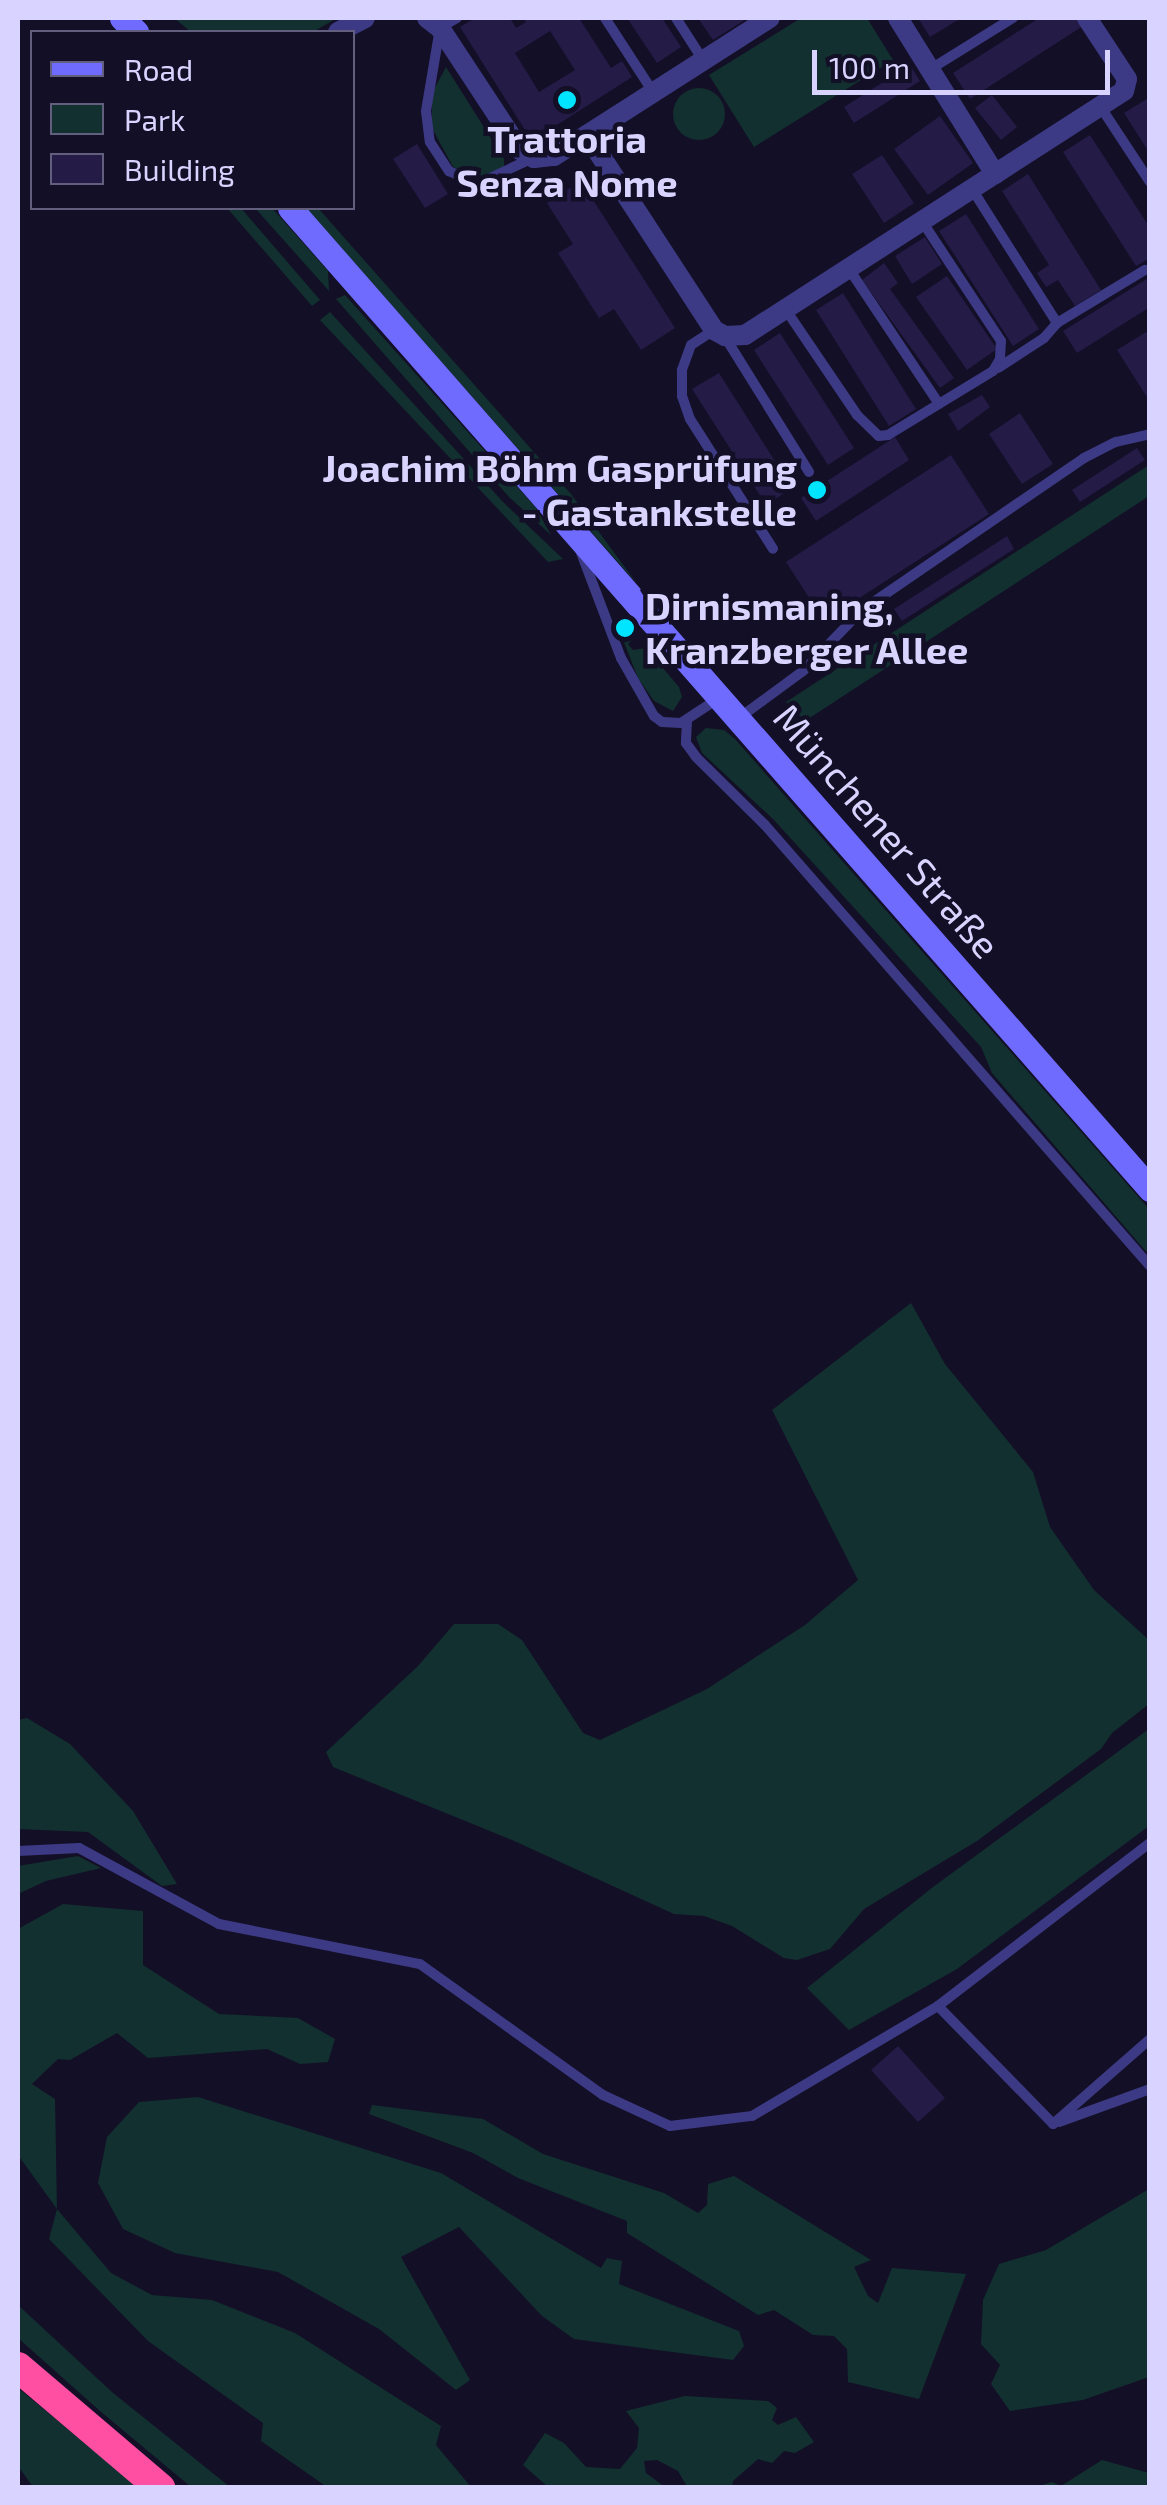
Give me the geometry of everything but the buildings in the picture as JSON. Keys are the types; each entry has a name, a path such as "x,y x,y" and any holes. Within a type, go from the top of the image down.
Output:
{"highway":[{"path":"18,2367 160,2488"}],"main road":[{"name":"Münchener Straße","path":"292,210 1150,1189"}],"street":[{"path":"342,30 366,18"},
{"path":"442,21 514,142 534,158 554,156 770,18"},
{"path":"898,18 995,174"},
{"path":"586,135 719,333 745,334 1124,90 1127,79 1087,18"}],"lane":[{"path":"605,18 654,92"},
{"path":"676,18 703,60"},
{"path":"930,70 1013,18"},
{"path":"442,21 426,130 440,158 461,180 477,184 534,158"},
{"path":"1100,106 1150,182"},
{"path":"972,188 1058,323"},
{"path":"922,221 1001,341 1000,359 993,371"},
{"path":"848,268 939,404"},
{"path":"785,309 869,431 888,435 1145,270"},
{"path":"773,549 690,419 682,396 682,370 691,345 719,333 810,472"},
{"path":"738,719 803,671 862,610 1084,458 1116,442 1150,434"},
{"path":"575,534 599,608 648,709 662,722 687,721 720,698"},
{"path":"687,721 686,743 696,758 765,825 1150,1266"},
{"path":"18,1851 78,1848 218,1924 420,1964 603,2095 670,2126 752,2116 938,2006 1148,1847"},
{"path":"938,2006 1053,2124"},
{"path":"1053,2124 1150,2039"},
{"path":"1053,2124 1150,2088"}],"green space":[{"path":"174,18 337,18 316,30 189,30"},
{"path":"801,18 867,18 893,60 754,147 709,75"},
{"path":"446,67 504,159 504,167 478,178 453,167 432,128 432,93"},
{"path":"699,88 717,96 725,114 717,132 699,140 681,132 673,114 681,96"},
{"path":"229,210 243,210 320,300 312,306"},
{"path":"257,210 274,210 328,271 329,291"},
{"path":"308,210 320,210 571,494 638,585"},
{"path":"345,295 536,508 551,535 509,497 336,299"},
{"path":"330,312 503,502 563,559 548,562 320,320"},
{"path":"1149,465 1149,496 805,721 786,702"},
{"path":"615,619 633,639 628,644 633,650 646,648 679,687 682,697 673,711 654,701 638,678"},
{"path":"706,728 724,730 735,739 1149,1209 1149,1255 992,1073 981,1047 773,819 702,753 696,737"},
{"path":"911,1303 945,1364 1033,1472 1050,1527 1094,1590 1149,1640 1149,1704 1112,1733 1101,1749 977,1841 864,1909 830,1949 797,1960 784,1958 732,1926 704,1916 674,1914 512,1840 333,1767 326,1752 418,1666 454,1624 498,1624 522,1640 583,1733 600,1740 707,1689 805,1625 858,1580 772,1410"},
{"path":"27,1718 70,1744 133,1811 177,1884 162,1886 88,1832 18,1829 18,1720"},
{"path":"1149,1729 1149,1826 957,1969 849,2030 807,1988 933,1887"},
{"path":"78,1856 101,1868 46,1881 18,1894 18,1866"},
{"path":"63,1904 143,1911 143,1965 219,2014 298,2018 335,2039 328,2062 300,2064 267,2049 148,2058 117,2033 70,2060 58,2059 32,2084 55,2099 57,2209 18,2155 18,1929"},
{"path":"198,2097 441,2173 601,2268 607,2258 622,2261 619,2284 739,2331 744,2346 733,2360 574,2339 542,2316 459,2227 401,2257 470,2380 456,2390 379,2329 278,2272 175,2253 123,2229 98,2183 107,2137 139,2102"},
{"path":"372,2105 483,2119 543,2154 664,2193 698,2213 707,2205 708,2184 734,2176 871,2260 854,2267 868,2296 878,2303 892,2268 966,2274 919,2399 848,2382 847,2349 834,2336 813,2335 774,2310 758,2315 627,2233 627,2221 518,2178 473,2153 369,2114"},
{"path":"1149,2189 1149,2377 1083,2400 1010,2411 991,2384 1000,2365 981,2344 983,2300 999,2264 1046,2250"},
{"path":"57,2209 111,2273 152,2295 212,2300 295,2333 441,2426 436,2445 471,2487 327,2487 261,2441 263,2423 148,2341 49,2239"},
{"path":"18,2305 112,2392 230,2487 191,2487 100,2411 18,2338"},
{"path":"18,2388 139,2487 33,2487 18,2466"},
{"path":"685,2396 768,2401 777,2408 772,2420 778,2425 796,2417 814,2442 795,2453 784,2451 772,2463 758,2459 733,2481 732,2487 686,2485 678,2471 657,2460 644,2461 646,2473 665,2487 548,2487 523,2465 545,2433 564,2443 586,2467 620,2469 637,2448 639,2428 626,2411"},
{"path":"1102,2460 1149,2473 1149,2487 1035,2487 1052,2482 1061,2486"}],"place":[{"name":"Trattoria Senza Nome","path":"567,100"},
{"name":"Joachim Böhm Gasprüfung - Gastankstelle","path":"817,490"},
{"name":"Dirnismaning, Kranzberger Allee","path":"625,628"}]}
